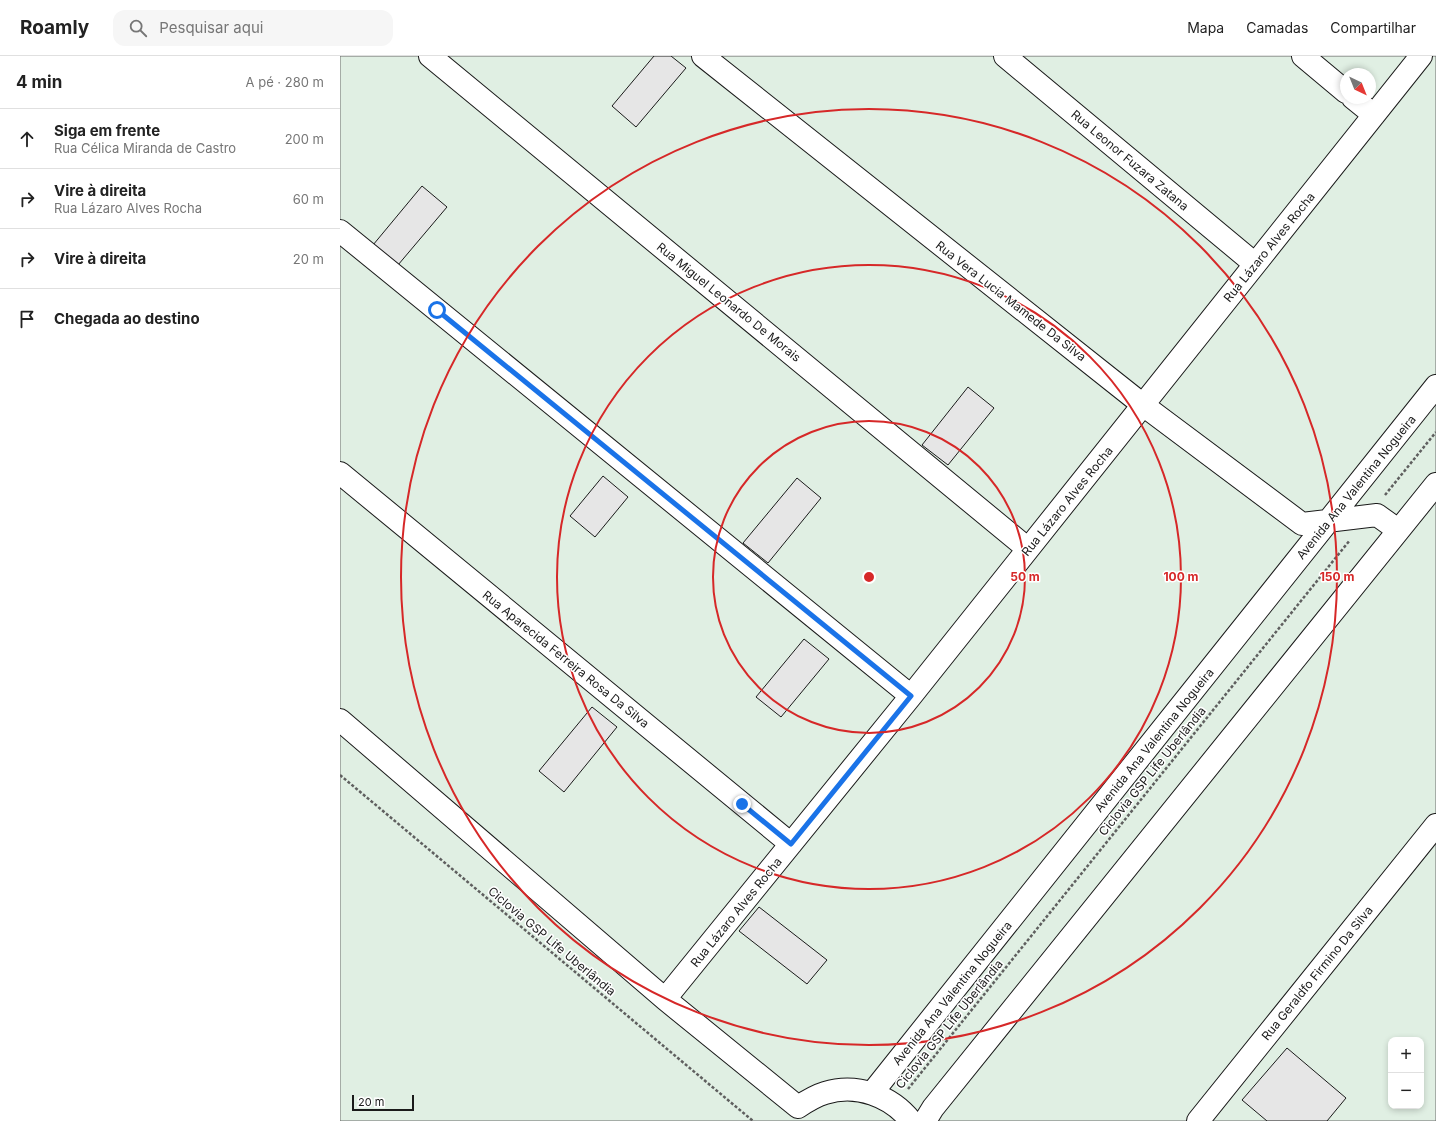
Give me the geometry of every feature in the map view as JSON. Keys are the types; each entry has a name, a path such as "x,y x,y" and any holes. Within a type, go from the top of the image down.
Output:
{"street":[{"name":"Rua Miguel Leonardo De Morais","path":"430,56 1028,549"},
{"name":"Rua Vera Lucia Mamede Da Silva","path":"703,56 1143,405 1302,524 1369,516"},
{"name":"Rua Leonor Fuzara Zatana","path":"1005,56 1255,264"},
{"path":"1303,56 1340,87"},
{"name":"Rua Lázaro Alves Rocha","path":"665,999 911,696 1420,56"},
{"path":"1360,104 1374,115"},
{"path":"340,231 911,696"},
{"name":"Avenida Ana Valentina Nogueira","path":"872,1093 1436,386"},
{"name":"Rua Aparecida Ferreira Rosa Da Silva","path":"340,473 791,844"},
{"path":"925,1121 933,1108 1436,484"},
{"path":"1369,516 1377,515 1398,530"},
{"path":"340,720 665,999 798,1107 811,1098 826,1092 849,1090 872,1093 886,1099 911,1121"},
{"name":"Rua Geraldfo Firmino Da Silva","path":"1198,1121 1436,825"}],"path":[{"name":"Ciclovia GSP Life Uberlândia","path":"895,1106 1436,432"},
{"name":"Ciclovia GSP Life Uberlândia","path":"340,775 753,1121"}],"green space":[{"path":"340,56 1436,56 1436,1121 340,1121"}],"building":[{"path":"654,56 671,56 686,68 636,127 612,106"},
{"path":"422,186 447,207 398,265 373,245"},
{"path":"968,387 994,408 948,465 922,445"},
{"path":"603,476 628,497 595,537 570,516"},
{"path":"797,478 821,498 768,563 743,543"},
{"path":"804,639 829,659 781,717 756,697"},
{"path":"592,707 617,727 564,792 539,771"},
{"path":"759,907 827,960 807,984 739,931"},
{"path":"1287,1048 1346,1098 1327,1121 1267,1121 1242,1100"}],"route":[{"path":"437,310 911,696 791,844 742,804"}]}
